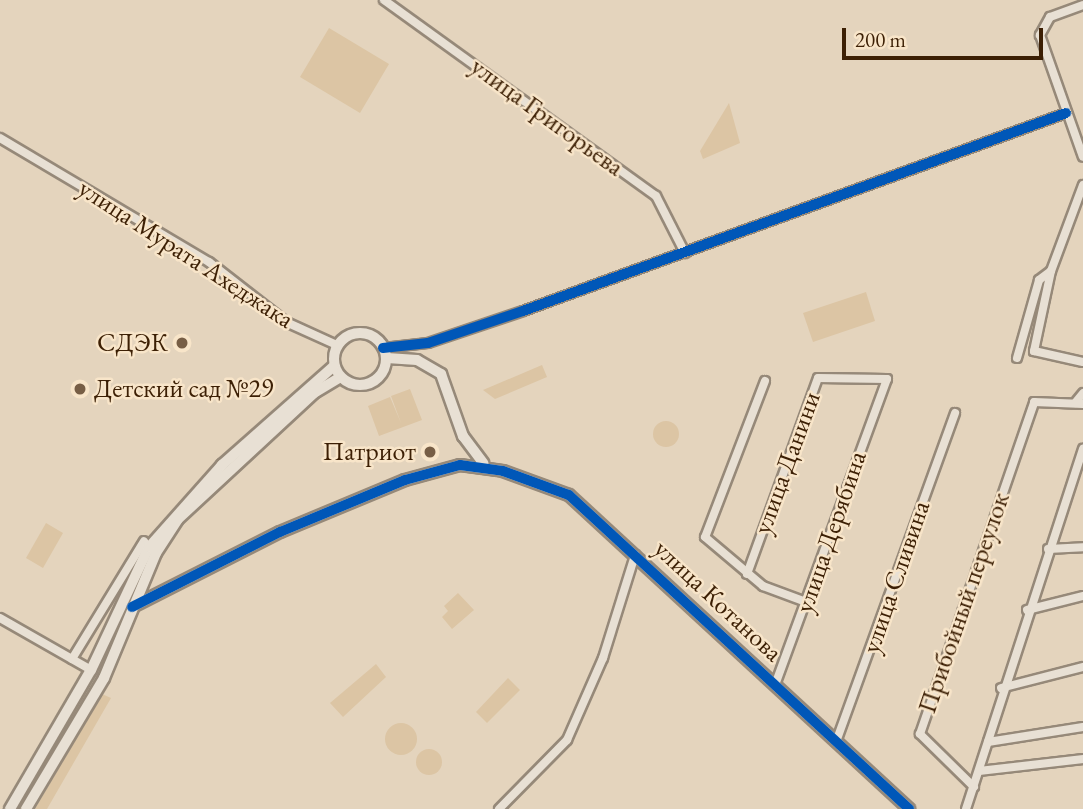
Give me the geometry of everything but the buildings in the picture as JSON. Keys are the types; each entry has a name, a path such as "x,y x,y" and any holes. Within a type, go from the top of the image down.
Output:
{"street":[{"name":"улица Григорьева","path":"387,1 656,196 685,253"},
{"path":"1083,5 1050,17 1040,28 1066,113 1083,157"},
{"path":"334,366 341,377 365,385 385,358 417,345 685,253 1066,113"},
{"name":"улица Мурата Ахеджака","path":"0,138 209,262 286,322 337,345"},
{"path":"1083,185 1051,271 1034,351 1083,362"},
{"path":"1017,358 1039,279 1051,271"},
{"path":"10,809 90,670 149,547 171,517 334,366 337,345 358,334 385,358 415,363 437,378 472,460 279,532 142,598 132,607 104,678 26,809"},
{"path":"417,345 417,360"},
{"path":"385,358 417,360 445,380 477,460 536,482"},
{"path":"142,598 178,519 314,393 341,377"},
{"name":"улица Данини","path":"747,574 818,378 887,379"},
{"name":"улица Дерябина","path":"775,685 887,379"},
{"path":"765,381 705,537 747,574 806,602"},
{"path":"1079,403 1083,393"},
{"name":"Прибойный переулок","path":"974,787 920,734 1035,399 1079,403"},
{"name":"улица Сливина","path":"836,742 955,413"},
{"path":"966,809 988,741 1001,688 1048,549 1080,465 1083,449"},
{"name":"улица Котанова","path":"472,460 569,495 909,809"},
{"path":"72,659 144,541"},
{"path":"1048,549 1083,547"},
{"path":"499,809 565,743 603,658 635,555"},
{"path":"1027,610 1083,596"},
{"path":"0,618 104,678"},
{"path":"1001,688 1083,667"},
{"path":"988,741 1083,727"},
{"path":"979,771 1083,759"}],"shaded area":[{"path":"329,28 389,64 360,113 300,77"},
{"path":"729,103 740,143 703,159 700,151"},
{"path":"866,292 875,321 813,342 803,313"},
{"path":"542,365 547,377 495,399 483,390"},
{"path":"410,389 422,420 379,436 368,406 390,397 401,423 391,396"},
{"path":"666,421 675,425 679,434 675,443 666,447 657,443 653,434 657,425"},
{"path":"46,523 63,533 43,568 26,558"},
{"path":"458,593 474,610 452,629 442,617 448,611 444,606"},
{"path":"376,664 386,677 343,717 330,703"},
{"path":"508,678 520,690 487,723 476,712"},
{"path":"102,694 111,698 47,809 35,809"},
{"path":"401,723 412,728 417,739 412,750 401,755 390,750 385,739 390,728"},
{"path":"429,749 438,753 442,762 438,771 429,775 420,771 416,762 420,753"}],"cycle path":[{"path":"383,348 428,343 523,311 1066,113"},
{"path":"132,607 280,532 405,480 460,465 503,471 569,495 909,809"}],"place":[{"name":"СДЭК","path":"182,343"},
{"name":"Детский сад №29","path":"80,389"},
{"name":"Патриот","path":"430,452"}]}
